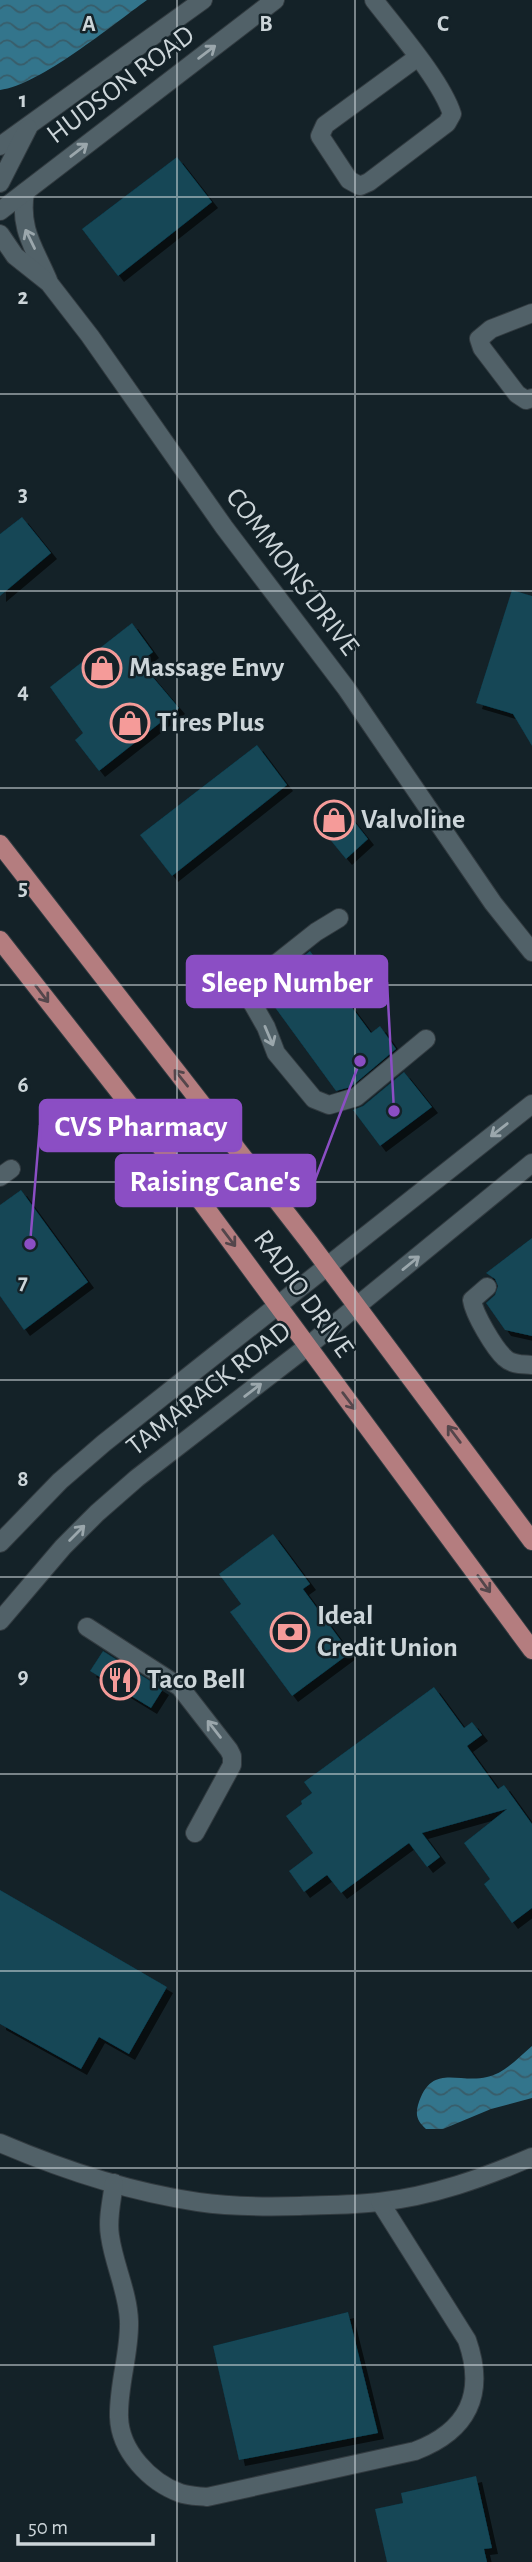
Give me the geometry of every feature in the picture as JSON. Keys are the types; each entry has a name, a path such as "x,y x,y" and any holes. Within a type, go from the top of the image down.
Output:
{"main road":[{"name":"RADIO DRIVE","path":"0,844 526,1521 532,1541"},
{"name":"RADIO DRIVE","path":"0,940 135,1112 532,1650"}],"street":[{"name":"HUDSON ROAD","path":"0,146 203,0"},
{"name":"HUDSON ROAD","path":"0,211 275,0"},
{"path":"374,0 418,57 448,102 452,114 447,123 369,183 360,187 349,180 320,136 325,125 418,57"},
{"path":"0,183 30,125"},
{"path":"25,192 22,213 24,228 49,283"},
{"name":"COMMONS DRIVE","path":"0,234 15,256 49,283 118,374 224,527 346,688 493,903 532,952"},
{"path":"532,313 491,329 480,339 482,348 517,394 526,400 532,398"},
{"path":"339,918 316,932 263,974 252,987 250,999 266,1027 276,1053 314,1099 329,1105 356,1097 426,1038"},
{"name":"TAMARACK ROAD","path":"0,1543 61,1481 104,1443 532,1104"},
{"name":"TAMARACK ROAD","path":"0,1621 30,1583 97,1513 137,1478 308,1346 532,1163"},
{"path":"487,1287 472,1300 474,1312 505,1358 516,1364 532,1365"},
{"path":"87,1627 185,1692 232,1756 232,1765 195,1833"},
{"path":"0,2143 76,2173 160,2195 200,2203 246,2206 380,2202 438,2191 490,2175 532,2157"},
{"path":"114,2183 110,2235 129,2321 119,2421 124,2439 131,2455 145,2472 181,2494 206,2497 415,2451 434,2444 450,2433 465,2413 473,2397 475,2379 475,2361 467,2340 380,2202"}],"water":[{"path":"0,0 147,0 55,66 16,86 0,90"},
{"path":"532,2046 532,2098 491,2109 443,2129 426,2129 419,2121 418,2105 430,2083 438,2079 493,2075"}],"building":[{"path":"177,157 212,202 118,276 82,229"},
{"path":"22,517 51,553 0,596 0,534"},
{"path":"512,590 532,596 532,746 513,714 476,703"},
{"path":"132,623 153,652 140,662 179,708 99,771 75,740 83,733 50,687"},
{"path":"257,745 287,785 172,876 140,835"},
{"path":"338,801 368,839 346,859 314,820"},
{"path":"310,951 371,1033 380,1026 396,1049 351,1087 336,1091 263,991"},
{"path":"404,1072 432,1107 380,1146 353,1110 363,1106"},
{"path":"21,1190 88,1282 24,1330 0,1296 0,1205"},
{"path":"532,1238 532,1336 505,1330 486,1303 495,1295 498,1286 495,1279 486,1273"},
{"name":"Ideal Credit Union","path":"273,1534 310,1584 303,1589 350,1653 292,1696 230,1612 241,1604 219,1574"},
{"path":"103,1651 163,1689 151,1708 90,1671"},
{"path":"434,1687 464,1728 472,1722 482,1735 467,1746 498,1789 504,1785 532,1824 532,1908 512,1923 484,1884 490,1879 464,1843 507,1809 422,1833 440,1857 427,1867 409,1843 341,1893 327,1875 304,1892 289,1871 313,1853 286,1816 312,1793 304,1782"},
{"path":"0,1890 167,1987 129,2054 99,2037 81,2069 0,2024"},
{"path":"348,2312 378,2433 239,2460 213,2346"},
{"path":"476,2476 492,2548 484,2549 487,2562 387,2562 375,2509 403,2503 401,2493"}],"place":[{"name":"Massage Envy","path":"102,668"},
{"name":"Tires Plus","path":"130,723"},
{"name":"Valvoline","path":"334,820"},
{"name":"Raising Cane's","path":"360,1061"},
{"name":"Sleep Number","path":"394,1111"},
{"name":"CVS Pharmacy","path":"30,1244"},
{"name":"Ideal Credit Union","path":"290,1632"},
{"name":"Taco Bell","path":"120,1680"}]}
